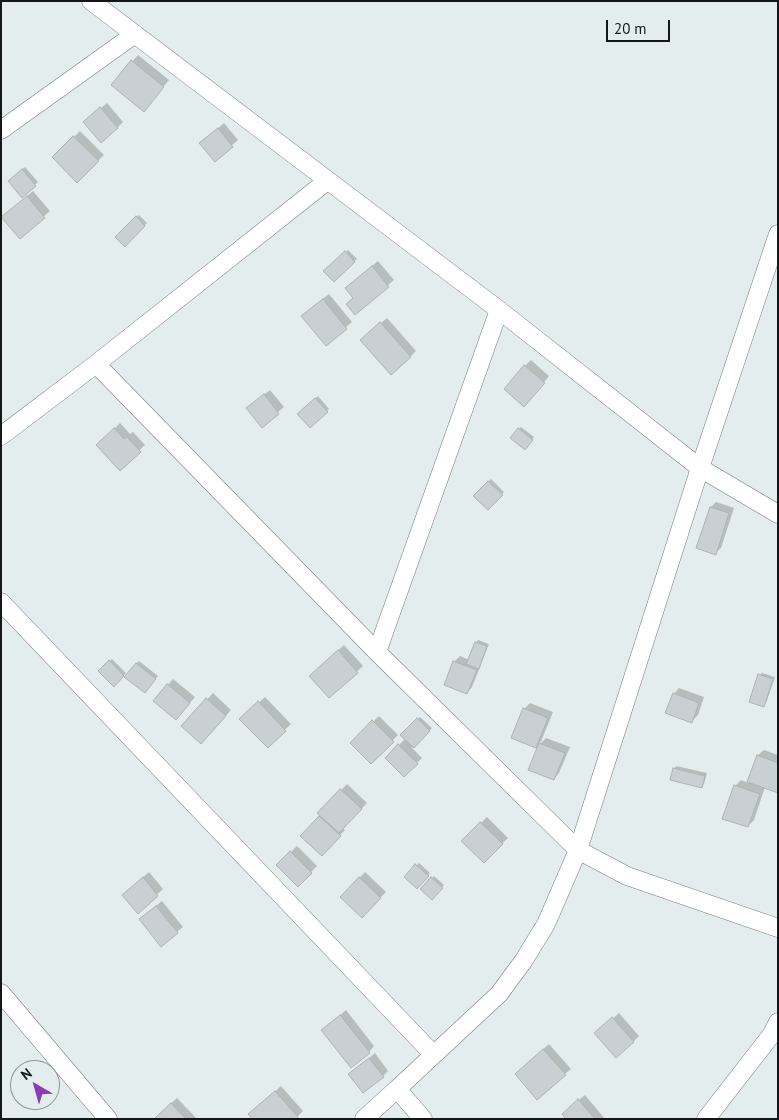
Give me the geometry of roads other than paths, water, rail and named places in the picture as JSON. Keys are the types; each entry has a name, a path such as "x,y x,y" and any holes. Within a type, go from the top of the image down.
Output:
{"street":[{"path":"91,1 499,310 700,468 778,514"},
{"path":"1,130 135,34"},
{"path":"1,436 96,364 327,181"},
{"path":"364,1119 499,994 524,960 546,924 578,850 700,468 778,234"},
{"path":"377,652 499,310"},
{"path":"96,364 377,652 578,850 627,876 778,928"},
{"path":"1,602 433,1054"},
{"path":"1,994 108,1119"},
{"path":"706,1119 772,1034 778,1022"},
{"path":"397,1088 422,1119"}]}
